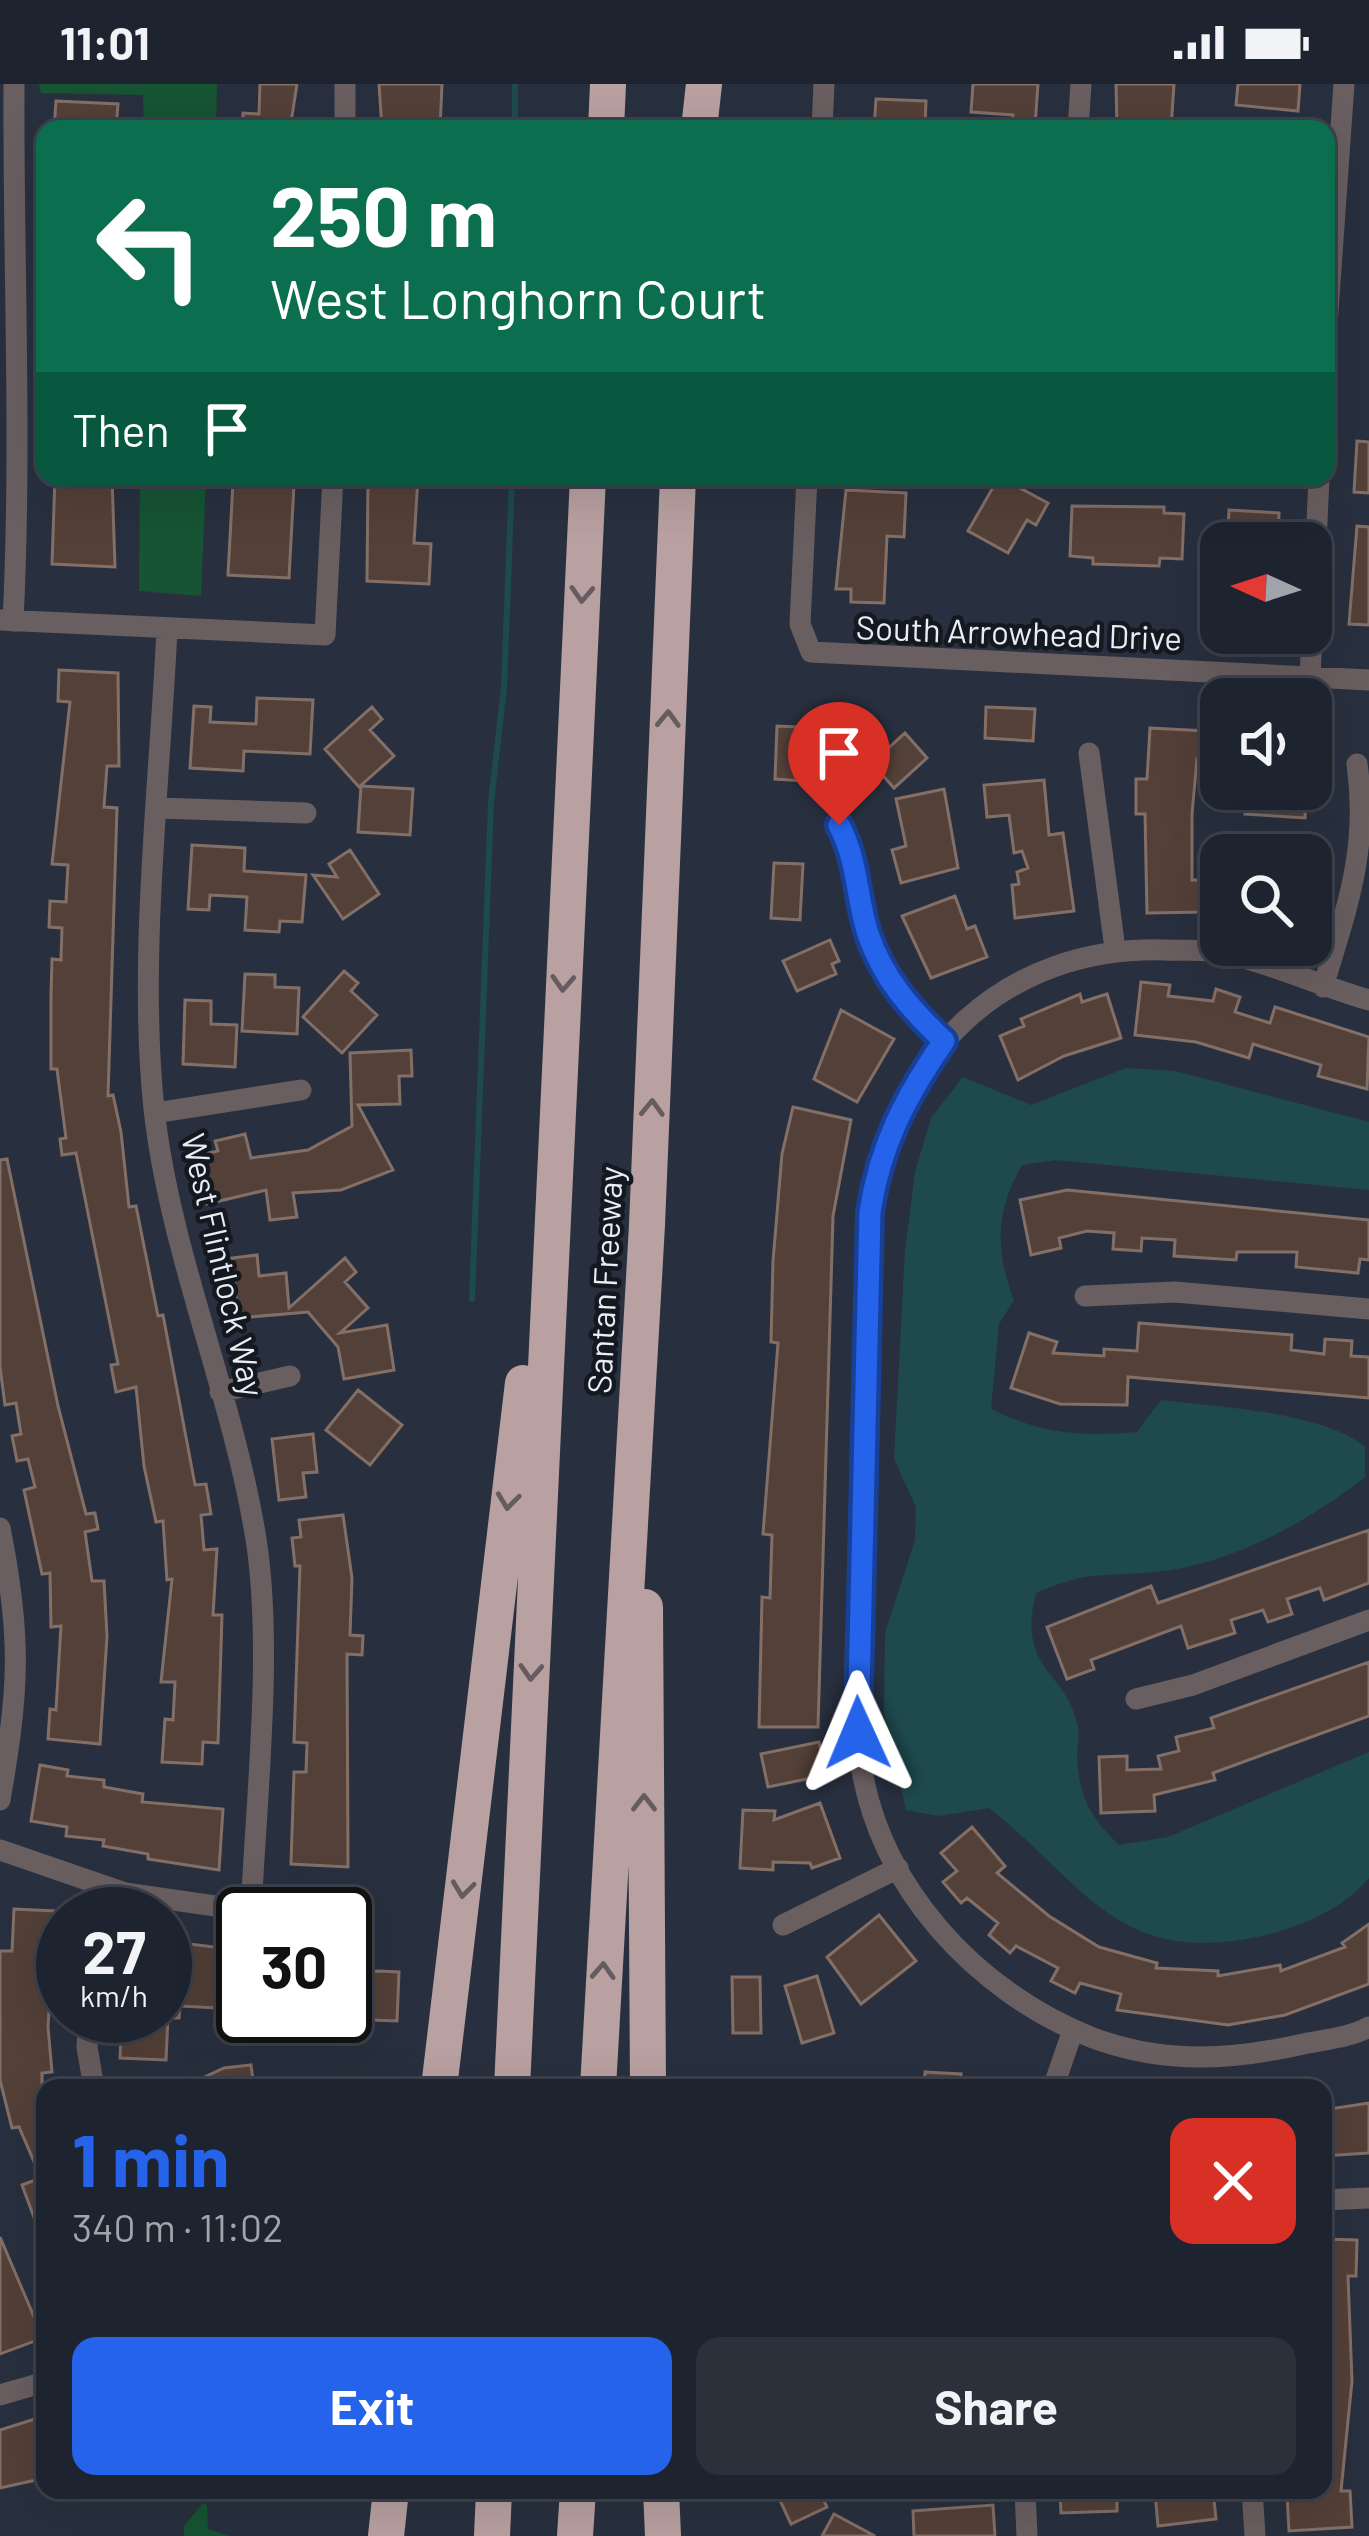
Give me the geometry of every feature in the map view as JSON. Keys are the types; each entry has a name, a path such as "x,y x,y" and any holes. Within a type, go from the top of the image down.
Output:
{"highway":[{"path":"606,120 608,84"},
{"path":"693,84 695,120"},
{"path":"697,120 704,84"},
{"name":"Santan Freeway","path":"512,2079 588,486"},
{"name":"Santan Freeway","path":"599,2079 647,1225 677,486"},
{"path":"440,2079 555,1135"},
{"path":"647,1225 648,2079"},
{"path":"386,2536 390,2499"},
{"path":"492,2536 494,2499"},
{"path":"575,2536 577,2499"},
{"path":"661,2499 663,2536"}],"street":[{"path":"14,84 12,281 20,479 6,620 326,635 333,486"},
{"path":"345,84 345,120"},
{"path":"822,120 824,84"},
{"path":"1079,120 1081,84"},
{"path":"1335,212 1344,84"},
{"name":"South Arrowhead Drive","path":"807,486 800,624 811,652 1369,680"},
{"path":"1310,677 1319,486"},
{"name":"West Flintlock Way","path":"167,629 149,1032 154,1113 255,1532 261,1586 252,1887"},
{"path":"1089,753 1115,949"},
{"path":"1323,987 1360,866 1363,806 1357,764"},
{"path":"159,808 306,813"},
{"path":"839,825 854,853 867,931 883,968 908,1008 944,1041"},
{"path":"1369,1000 1220,952 1115,949 1021,978 944,1041 903,1100 877,1162 870,1212 856,1707 869,1800 898,1868 931,1920 973,1966 1024,2006 1110,2044 1198,2060 1241,2059 1369,2027"},
{"path":"154,1113 301,1090"},
{"path":"1085,1296 1175,1292 1369,1309"},
{"path":"220,1392 290,1376"},
{"path":"0,1528 17,1612 18,1692 0,1799"},
{"path":"1136,1699 1193,1684 1369,1620"},
{"path":"0,1850 99,1887"},
{"path":"783,1925 898,1868"},
{"path":"1056,2079 1073,2030"},
{"path":"87,2043 92,2079"},
{"path":"1332,2200 1369,2198"},
{"path":"0,2395 36,2385"},
{"path":"1025,2499 1027,2536"},
{"path":"1253,2499 1255,2536"}],"green space":[{"path":"39,84 217,84 216,120 144,120 143,95 41,93"},
{"path":"140,486 206,486 201,596 139,591"},
{"path":"203,2503 208,2529 229,2536 184,2536 184,2526"}],"shaded area":[{"path":"1126,1068 1175,1071 1369,1122 1369,1190 1056,1160 1022,1165 1003,1215 1003,1264 1014,1300 999,1324 991,1409 1045,1429 1079,1434 1137,1432 1161,1400 1297,1419 1347,1435 1365,1447 1365,1477 1266,1540 1182,1568 1082,1578 1036,1593 1033,1639 1073,1709 1079,1731 1080,1783 1093,1815 1119,1845 1168,1837 1369,1752 1369,1878 1348,1898 1308,1921 1266,1935 1215,1943 1174,1940 1139,1930 1109,1914 989,1808 939,1816 906,1810 884,1713 885,1633 915,1540 916,1507 894,1459 905,1251 915,1172 931,1118 963,1077 1031,1105"}],"building":[{"path":"260,84 297,84 291,120 243,120 243,113 259,114"},
{"path":"379,84 442,84 440,120 381,120"},
{"path":"973,84 1038,84 1035,120 971,112"},
{"path":"1116,84 1174,84 1172,120 1117,120"},
{"path":"1238,84 1300,84 1298,111 1236,105"},
{"path":"876,99 926,101 925,120 875,120"},
{"path":"56,101 118,104 117,120 55,120"},
{"path":"1357,441 1369,442 1369,493 1354,492"},
{"path":"55,486 112,486 115,567 52,564"},
{"path":"233,486 294,486 289,578 228,575"},
{"path":"368,486 417,486 414,543 431,544 429,584 367,581"},
{"path":"994,486 1016,486 1048,503 1036,525 1027,520 1008,553 968,531"},
{"path":"846,490 906,493 904,537 887,536 884,603 851,602 851,589 836,589"},
{"path":"1072,506 1164,507 1164,513 1184,514 1182,559 1160,558 1159,566 1093,564 1093,558 1070,556"},
{"path":"1229,510 1279,513 1279,522 1228,522"},
{"path":"1357,526 1369,527 1369,625 1349,624"},
{"path":"59,670 118,673 119,766 107,766 104,807 117,808 108,1096 113,1095 121,1132 129,1207 136,1206 158,1316 163,1315 195,1485 206,1484 211,1514 201,1515 204,1550 217,1549 213,1615 222,1615 218,1743 203,1742 202,1764 162,1762 165,1719 173,1720 175,1682 161,1682 172,1579 167,1580 163,1521 156,1522 144,1466 136,1387 116,1392 111,1365 118,1364 76,1153 62,1155 60,1139 66,1138 57,1069 51,1069 51,996 52,959 61,960 62,928 49,927 50,901 66,902 68,865 52,864 70,702 58,701"},
{"path":"257,698 313,700 310,754 244,751 243,771 190,768 194,706 211,707 210,722 256,724"},
{"path":"372,707 382,719 370,730 394,756 359,787 325,749"},
{"path":"821,707 850,709 847,765 806,763 805,781 775,779 777,726 820,728"},
{"path":"986,707 1035,709 1033,741 985,738"},
{"path":"1150,728 1200,731 1192,880 1200,880 1200,912 1147,913 1145,814 1136,814 1136,779 1147,779"},
{"path":"905,733 927,758 894,788 872,763"},
{"path":"1044,780 1049,835 1063,833 1074,911 1015,918 1012,885 1019,884 1017,872 1028,868 1022,851 1014,853 1009,815 987,817 984,785"},
{"path":"361,786 413,789 410,835 358,832"},
{"path":"944,789 958,868 901,883 892,850 906,846 896,799"},
{"path":"1245,810 1305,810 1305,818 1245,814"},
{"path":"192,845 245,848 244,871 306,875 302,922 280,921 279,932 245,930 247,897 210,895 209,910 188,909"},
{"path":"350,850 379,894 343,919 313,875 337,877 329,864"},
{"path":"774,863 803,864 800,920 771,918"},
{"path":"955,896 967,929 975,926 987,957 931,978 902,916"},
{"path":"830,940 839,961 832,964 836,974 797,991 783,961"},
{"path":"344,971 358,983 351,991 377,1015 342,1053 303,1017"},
{"path":"245,974 275,975 275,987 299,988 297,1034 242,1031"},
{"path":"1141,982 1170,985 1168,996 1213,1001 1216,989 1240,997 1235,1012 1270,1023 1275,1007 1369,1037 1367,1089 1318,1076 1321,1065 1253,1044 1249,1058 1196,1042 1135,1035"},
{"path":"1080,994 1082,1002 1107,994 1121,1038 1064,1056 1018,1080 1000,1036 1024,1026 1021,1019"},
{"path":"185,1000 211,1001 211,1024 237,1025 235,1067 183,1064"},
{"path":"841,1010 894,1039 857,1102 814,1079"},
{"path":"411,1050 412,1076 399,1076 400,1104 358,1105 393,1170 341,1190 293,1193 297,1217 270,1220 266,1190 207,1204 196,1156 218,1151 215,1141 245,1134 251,1158 308,1150 352,1126 350,1053"},
{"path":"793,1107 851,1120 833,1216 818,1727 759,1727 762,1597 770,1598 772,1535 763,1534 778,1343 771,1342 773,1261 782,1154"},
{"path":"7,1159 58,1406 86,1514 95,1513 98,1529 85,1532 92,1581 104,1581 107,1636 100,1744 48,1739 50,1709 56,1710 61,1626 51,1627 50,1573 42,1574 24,1490 35,1487 28,1459 17,1461 12,1436 21,1434 16,1403 5,1405 0,1367 0,1160"},
{"path":"1067,1190 1369,1220 1369,1260 1360,1259 1358,1273 1296,1267 1297,1252 1237,1252 1236,1260 1174,1256 1175,1240 1142,1238 1141,1251 1113,1249 1114,1233 1087,1231 1059,1238 1061,1248 1031,1255 1020,1200"},
{"path":"257,1255 259,1276 286,1273 289,1308 345,1258 356,1272 345,1282 368,1308 340,1333 387,1325 394,1370 344,1379 338,1347 308,1312 238,1318 232,1258"},
{"path":"1139,1323 1292,1335 1291,1350 1324,1354 1325,1339 1352,1341 1351,1356 1369,1357 1369,1398 1128,1377 1127,1405 1060,1404 1011,1388 1029,1333 1057,1342 1053,1353 1104,1356 1104,1349 1137,1351"},
{"path":"358,1390 402,1425 370,1465 326,1430"},
{"path":"313,1434 317,1472 303,1473 306,1497 279,1500 272,1439"},
{"path":"343,1515 352,1578 350,1635 363,1636 362,1655 347,1654 348,1867 291,1864 294,1772 306,1772 307,1743 294,1742 300,1566 295,1566 292,1538 301,1537 299,1520"},
{"path":"1369,1530 1369,1583 1324,1600 1320,1588 1287,1599 1292,1614 1268,1622 1263,1610 1231,1620 1235,1633 1188,1648 1181,1626 1091,1660 1094,1669 1067,1679 1047,1627 1151,1586 1158,1603"},
{"path":"1369,1662 1369,1716 1213,1773 1215,1780 1154,1795 1155,1811 1101,1813 1099,1757 1127,1756 1127,1770 1161,1769 1158,1756 1179,1751 1176,1737 1214,1728 1211,1718"},
{"path":"819,1742 826,1775 768,1787 761,1754"},
{"path":"40,1765 68,1770 67,1776 104,1780 104,1787 143,1794 142,1802 223,1809 219,1870 148,1859 148,1854 103,1846 104,1840 66,1836 67,1827 31,1821"},
{"path":"820,1803 840,1858 812,1868 810,1863 773,1862 773,1870 740,1868 743,1810 775,1811 774,1820"},
{"path":"972,1827 1005,1866 997,1873 1049,1916 1099,1947 1157,1963 1156,1968 1218,1971 1218,1976 1280,1965 1281,1971 1345,1947 1342,1943 1369,1924 1369,1984 1285,2015 1228,2025 1117,2010 1121,1994 1080,1983 1075,1993 1051,1981 1058,1968 1016,1946 1010,1953 989,1935 998,1923 967,1898 961,1903 943,1882 957,1871 941,1853"},
{"path":"14,1909 36,1910 36,2043 49,2043 52,2072 36,2079 36,2166 19,2127 12,2128 0,2080 0,1951 12,1951"},
{"path":"879,1915 916,1961 861,2004 827,1957"},
{"path":"192,1944 216,1947 216,2008 192,2007"},
{"path":"372,1971 399,1972 397,2021 372,2020"},
{"path":"817,1976 834,2033 802,2043 785,1986"},
{"path":"732,1977 760,1977 761,2033 733,2033"},
{"path":"121,2043 167,2043 166,2060 120,2058"},
{"path":"251,2065 253,2079 200,2079 224,2068"},
{"path":"925,2072 961,2074 961,2079 925,2079"},
{"path":"1369,2103 1369,2153 1332,2155 1332,2109"},
{"path":"36,2180 36,2223 22,2185"},
{"path":"0,2237 36,2322 36,2341 0,2354"},
{"path":"1332,2239 1357,2240 1356,2276 1348,2276 1352,2381 1341,2491 1350,2491 1352,2527 1289,2531 1287,2499 1332,2499"},
{"path":"36,2419 36,2480 0,2488 0,2430"},
{"path":"779,2499 823,2499 827,2507 791,2524"},
{"path":"1060,2499 1117,2499 1117,2511 1061,2513"},
{"path":"1156,2499 1214,2499 1216,2519 1158,2526"},
{"path":"993,2505 995,2536 914,2536 913,2511"},
{"path":"834,2514 875,2536 822,2536"}],"waterway":[{"path":"515,84 515,120"},
{"path":"472,1299 491,802 504,687 512,486"}],"route":[{"path":"839,825 854,853 867,931 883,968 908,1008 944,1041 903,1100 877,1162 870,1212 858,1733"}]}
